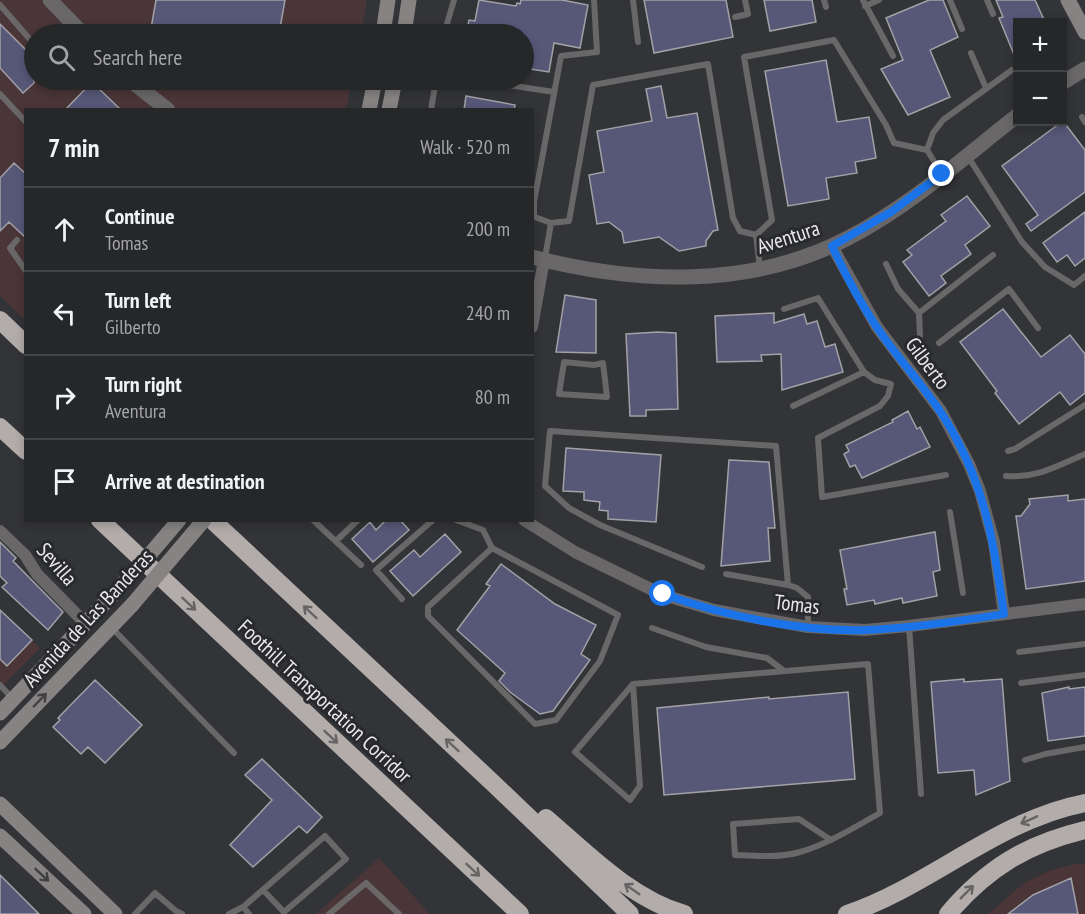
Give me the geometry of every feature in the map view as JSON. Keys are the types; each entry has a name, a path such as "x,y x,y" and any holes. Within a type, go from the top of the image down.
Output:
{"highway":[{"path":"0,320 24,343"},
{"path":"0,427 24,449"},
{"name":"Foothill Transportation Corridor","path":"102,522 520,914"},
{"path":"214,522 495,784 630,914"},
{"path":"495,784 523,799 638,893 684,914"},
{"path":"847,914 885,899 1024,823 1059,808 1085,803"},
{"path":"948,914 965,894 989,873 1014,856 1060,836 1085,830"},
{"path":"495,891 502,907 510,914"}],"main road":[{"path":"384,24 388,0"},
{"path":"405,24 409,0"},
{"path":"1068,0 1085,32"},
{"path":"369,108 373,90"},
{"path":"389,108 393,90"},
{"name":"Avenida de Las Banderas","path":"0,713 117,590 177,522"},
{"name":"Avenida de Las Banderas","path":"0,742 132,605 202,522"},
{"path":"91,617 110,627"},
{"path":"0,804 115,914"},
{"path":"0,836 84,914"}],"street":[{"path":"50,0 73,24"},
{"path":"1067,79 1085,69"},
{"path":"143,90 165,108"},
{"name":"Aventura","path":"538,259 614,272 673,278 723,276 802,258 832,246 891,212 1013,118"},
{"name":"Gilberto","path":"832,246 877,327 941,411 969,464 982,498 994,542 1004,614"},
{"path":"534,304 538,259"},
{"name":"Tomas","path":"527,522 575,552 663,594 714,610 808,627 865,630 1085,604"},
{"name":"Sevilla","path":"0,531 25,555 37,574 91,617"}],"lane":[{"path":"447,24 454,0"},
{"path":"534,202 561,56 597,52 594,0"},
{"path":"633,0 638,42"},
{"path":"735,17 748,14 745,0"},
{"path":"879,0 864,3 893,56"},
{"path":"950,0 962,29"},
{"path":"987,0 993,14"},
{"path":"0,5 24,33"},
{"path":"756,236 772,220 744,57 834,40 886,124 894,143 927,150 942,174"},
{"path":"971,53 986,88"},
{"path":"534,216 551,223 569,221 593,85 708,64 733,218 740,231 756,236"},
{"path":"927,150 933,133 943,120 1012,70"},
{"path":"534,89 554,92"},
{"path":"431,108 434,90"},
{"path":"0,94 24,120"},
{"path":"967,155 1012,229 1045,267 1074,285 1085,276"},
{"path":"538,259 551,223"},
{"path":"756,236 760,269"},
{"path":"17,240 10,248 24,268"},
{"path":"919,313 993,255"},
{"path":"886,264 898,289 919,313 920,336"},
{"path":"939,343 1009,289 1038,328"},
{"path":"784,309 819,298 864,372 875,380 891,384 888,396 880,406 818,438 822,497 946,476"},
{"path":"564,362 594,365 603,363 607,397 559,394 564,362"},
{"path":"793,406 864,372"},
{"path":"1008,452 1085,405"},
{"path":"702,567 600,525 561,501 545,486 550,431 776,446 788,585"},
{"path":"1006,476 1035,475 1085,454"},
{"path":"950,512 963,593"},
{"path":"315,522 361,565"},
{"path":"336,541 356,522"},
{"path":"402,598 376,570 431,522"},
{"path":"461,522 483,530 492,548 618,615 600,661 556,720 535,724 428,616 428,607 492,548"},
{"path":"726,574 797,588 808,597 808,627"},
{"path":"909,626 921,794"},
{"path":"110,627 234,753"},
{"path":"652,628 706,647 767,658 784,671"},
{"path":"1019,652 1085,644"},
{"path":"633,684 640,786 630,800 575,752 633,684 868,664 880,813 831,840 800,852 770,857 735,855 733,824 799,819 831,840"},
{"path":"1021,683 1085,675"},
{"path":"0,685 14,699"},
{"path":"1025,760 1085,747"},
{"path":"229,914 243,907 325,836 346,859 284,912 263,890"},
{"path":"329,914 366,883 399,914"},
{"path":"135,914 155,893 179,913"},
{"path":"243,907 249,914"}],"shaded area":[{"path":"0,0 367,0 363,24 24,24 24,90 350,90 346,108 24,108 24,319 0,296"},
{"path":"0,610 40,648 0,689"},
{"path":"379,858 430,914 316,914"},
{"path":"1074,864 1085,864 1085,914 988,914 1024,883 1049,871"}],"building":[{"path":"156,0 285,0 281,24 152,24"},
{"path":"479,0 516,6 521,0 562,0 588,5 580,48 554,43 549,72 534,70 534,24 468,24 469,20 475,21"},
{"path":"644,0 726,0 733,37 654,53"},
{"path":"764,0 812,0 816,22 770,31"},
{"path":"929,0 943,0 958,37 930,50 950,97 908,115 881,69 903,60 886,18"},
{"path":"996,0 1035,0 1043,18 1013,18 1013,52 999,18 1003,17"},
{"path":"0,24 24,48 24,90 26,90 23,93 0,68"},
{"path":"826,60 837,122 869,117 876,158 855,162 857,173 826,178 829,199 788,206 765,71"},
{"path":"661,86 667,118 697,113 718,230 713,231 706,241 706,246 679,251 659,237 624,243 622,232 609,222 597,224 589,175 604,172 597,131 652,121 646,89"},
{"path":"84,90 100,90 119,108 67,108"},
{"path":"466,96 515,105 514,108 464,108"},
{"path":"1056,126 1067,126 1085,150 1085,192 1031,231 1026,224 1038,215 1002,166"},
{"path":"14,163 24,172 24,236 9,222 0,231 0,178"},
{"path":"967,196 990,226 965,245 971,254 941,276 946,283 929,296 903,262 912,255 907,250 946,221 941,215"},
{"path":"1085,212 1085,258 1075,266 1067,255 1057,262 1043,243"},
{"path":"565,295 596,300 596,353 556,352"},
{"path":"1003,309 1041,357 1070,335 1085,354 1085,393 1070,405 1060,392 1019,424 960,342"},
{"path":"774,313 774,323 804,314 807,324 817,321 825,347 835,344 843,372 782,390 781,354 761,355 762,361 717,362 715,316"},
{"path":"676,333 678,409 646,410 646,416 630,416 626,334"},
{"path":"908,411 917,429 920,427 930,447 862,478 855,465 850,467 844,454 849,451 846,445 893,422 892,420"},
{"path":"566,448 661,455 656,522 608,519 608,511 599,510 600,502 584,500 584,492 563,491"},
{"path":"729,460 769,462 775,528 768,528 770,561 721,566"},
{"path":"1068,495 1068,501 1085,499 1085,581 1026,589 1016,516 1021,516 1030,504 1029,499"},
{"path":"370,522 376,530 384,522 402,522 409,530 373,562 352,539"},
{"path":"935,532 940,570 933,572 937,596 903,603 902,598 875,604 874,600 847,605 844,589 847,589 840,550"},
{"path":"445,534 461,552 413,596 390,571 414,550 420,557"},
{"path":"0,542 16,558 13,561 63,612 48,630 2,587 7,583 0,576"},
{"path":"501,564 555,604 596,625 581,654 590,660 553,711 540,714 510,692 499,681 505,673 457,630 490,586 486,584"},
{"path":"0,610 32,640 7,666 0,659"},
{"path":"964,679 964,682 1002,679 1010,781 976,795 974,770 938,773 931,682"},
{"path":"95,680 142,725 105,763 88,747 81,754 53,727 60,720 58,718"},
{"path":"1069,687 1069,689 1085,687 1085,736 1048,741 1042,693"},
{"path":"848,692 855,779 664,795 657,708"},
{"path":"262,759 322,817 307,833 299,826 253,867 230,845 272,800 245,775"},
{"path":"0,875 39,914 0,914"},
{"path":"1071,878 1078,914 1008,914 1033,895"}],"route":[{"path":"663,594 699,607 808,627 865,630 933,624 1004,614 994,542 980,491 969,464 941,411 877,327 832,246 891,212 942,174"}]}
